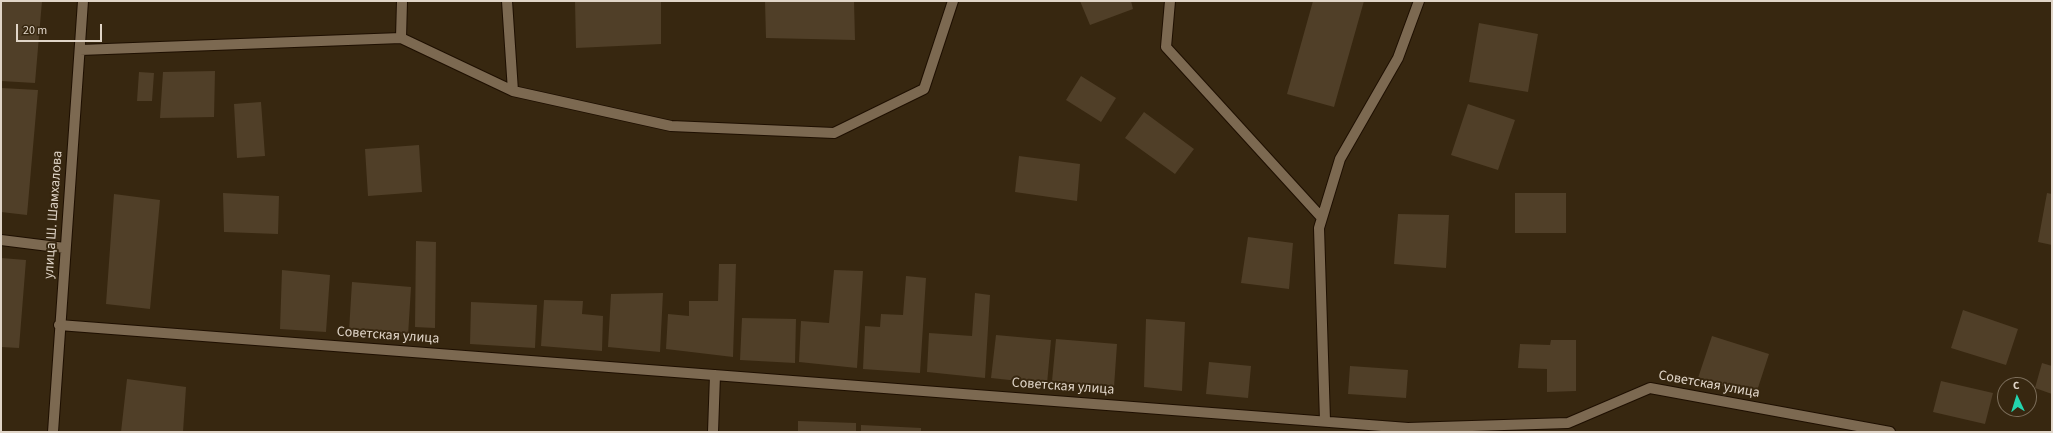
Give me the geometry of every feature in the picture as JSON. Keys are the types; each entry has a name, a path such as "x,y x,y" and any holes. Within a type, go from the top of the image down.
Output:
{"street":[{"name":"улица Ш. Шамхалова","path":"53,432 59,325 83,1"},
{"path":"401,38 402,1"},
{"path":"507,1 513,92"},
{"path":"80,50 401,38 513,92 671,126 834,133 924,89 953,1"},
{"path":"1170,1 1166,47 1322,218"},
{"path":"1324,421 1319,228 1340,159 1398,58 1419,1"},
{"path":"1,240 65,248"},
{"name":"Советская улица","path":"59,325 1324,421 1408,430 1568,422 1650,388 1890,432"},
{"path":"713,432 715,375"}],"building":[{"path":"1,1 42,1 35,83 1,81"},
{"path":"575,1 661,1 661,44 576,48"},
{"path":"765,1 854,1 855,40 766,38"},
{"path":"1080,1 1131,1 1133,9 1090,25"},
{"path":"1313,1 1364,1 1334,107 1287,94"},
{"path":"1479,23 1538,34 1528,92 1469,82"},
{"path":"215,71 214,117 160,118 163,72"},
{"path":"139,72 154,73 152,101 137,101"},
{"path":"1081,76 1116,98 1101,122 1066,100"},
{"path":"1,88 38,90 27,215 1,212"},
{"path":"261,102 265,156 237,158 234,104"},
{"path":"1468,104 1515,120 1498,170 1451,155"},
{"path":"1144,112 1194,149 1175,174 1125,138"},
{"path":"419,145 422,192 368,196 365,149"},
{"path":"1019,156 1080,164 1077,201 1015,192"},
{"path":"223,193 279,196 278,234 224,232"},
{"path":"1515,193 1566,193 1566,233 1515,233"},
{"path":"2047,193 2052,194 2052,245 2038,242"},
{"path":"114,194 160,200 150,309 106,304"},
{"path":"1398,214 1449,215 1446,268 1394,264"},
{"path":"1248,237 1293,243 1289,289 1241,283"},
{"path":"416,241 436,242 435,328 415,327"},
{"path":"1,258 26,260 19,348 1,347"},
{"path":"719,264 736,264 733,357 666,349 668,314 689,316 689,301 718,301"},
{"path":"282,270 330,275 326,332 280,329"},
{"path":"834,270 863,271 857,368 799,362 801,321 829,323"},
{"path":"906,276 926,278 920,373 863,369 865,326 880,327 881,314 903,315"},
{"path":"352,282 411,287 408,336 349,331"},
{"path":"663,293 660,352 608,347 611,294"},
{"path":"975,293 990,295 985,378 927,372 929,333 972,336"},
{"path":"544,300 583,301 582,314 603,316 602,351 541,346"},
{"path":"471,302 537,305 535,348 470,344"},
{"path":"1963,310 2018,329 2006,365 1951,348"},
{"path":"742,318 796,319 795,363 740,360"},
{"path":"1146,319 1185,322 1182,391 1144,387"},
{"path":"996,335 1051,340 1047,384 991,378"},
{"path":"1712,336 1769,354 1755,397 1698,378"},
{"path":"1056,339 1117,344 1114,387 1052,381"},
{"path":"1551,340 1576,340 1576,391 1547,392 1547,369 1518,368 1520,344 1550,345"},
{"path":"1209,362 1251,366 1248,398 1206,394"},
{"path":"2042,363 2052,366 2052,394 2037,389 2037,381"},
{"path":"1350,366 1408,370 1406,398 1348,394"},
{"path":"127,379 186,387 183,432 121,432"},
{"path":"1941,381 1993,393 1985,424 1933,412"},
{"path":"798,421 856,423 856,432 798,432"},
{"path":"861,425 921,428 921,432 861,432"}]}
